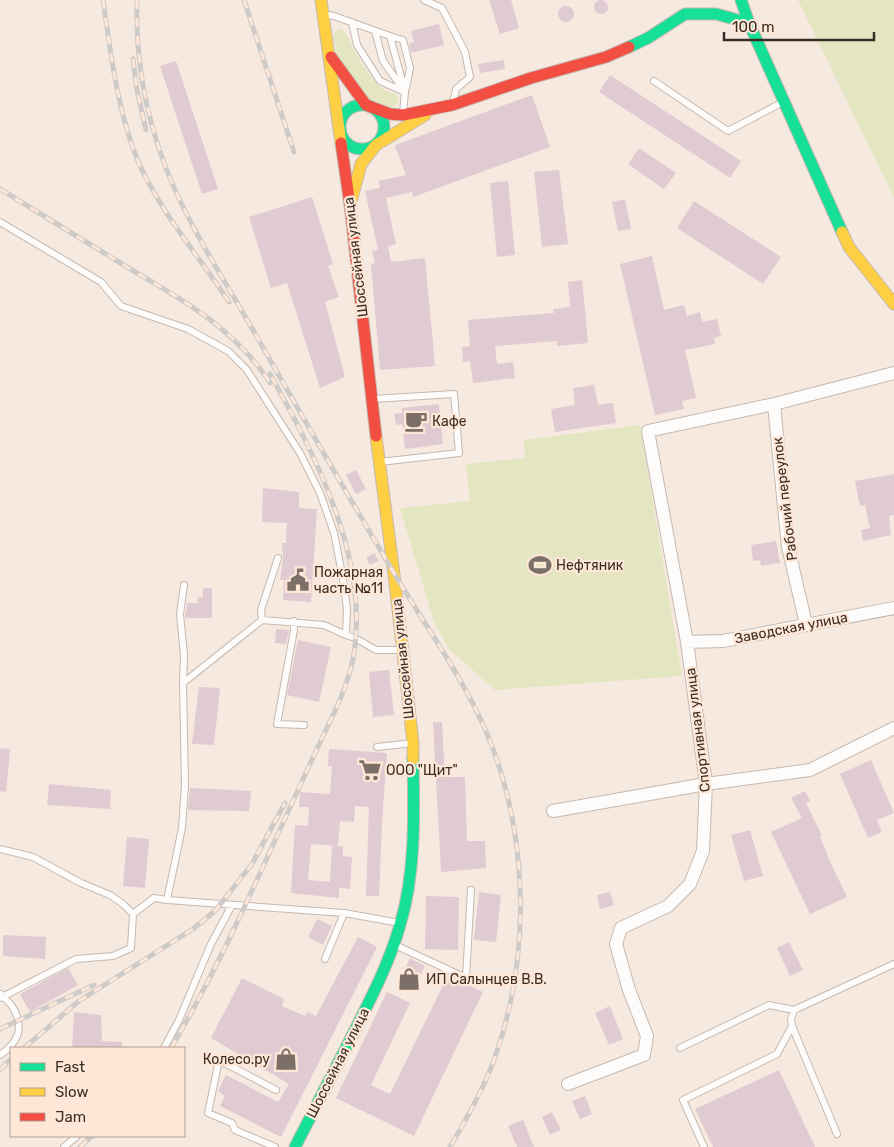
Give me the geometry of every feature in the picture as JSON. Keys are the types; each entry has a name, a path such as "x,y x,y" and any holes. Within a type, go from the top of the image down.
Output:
{"main road":[{"name":"Шоссейная улица","path":"295,1147 384,972 394,945 401,923 408,886 412,851 414,801 413,743 394,574 379,462 350,205 320,0"},
{"path":"685,14 727,12 732,8 736,0"},
{"path":"741,0 749,23 849,247 894,304"},
{"path":"433,110 376,145 364,150 354,148 346,143 339,126 342,117 348,110 357,106 366,105 390,114 403,115 433,110 531,78 606,57 648,38 685,14 698,1 716,14 749,23"},
{"path":"327,50 342,74 366,105 380,116 383,124 383,133 361,164 350,205"}],"street":[{"path":"774,404 894,373"},
{"name":"Спортивная улица","path":"568,1084 644,1055 647,1036 629,990 616,944 621,928 668,906 690,884 703,851 706,784 687,642 648,431 774,404"},
{"name":"Рабочий переулок","path":"774,404 788,546 806,624"},
{"name":"Заводская улица","path":"687,642 723,641 894,608"},
{"path":"552,811 706,784 810,770 894,728"}],"lane":[{"path":"424,0 442,8 465,52 470,77 456,89 452,105"},
{"path":"322,14 334,16 403,40 410,68 403,115"},
{"path":"352,22 357,45 380,81 405,92"},
{"path":"375,31 383,61 405,92"},
{"path":"390,36 405,92"},
{"path":"654,81 728,131 784,102"},
{"path":"0,222 101,282 121,306 188,329 228,351 247,370 300,453 320,493 334,533 343,579 347,609 346,635"},
{"path":"372,399 454,394 459,453 379,462"},
{"path":"262,620 261,610 278,558"},
{"path":"167,900 183,820 185,785 184,655 180,614 184,585"},
{"path":"183,683 262,620 324,625 355,638 376,650 402,650"},
{"path":"294,622 277,724 304,725"},
{"path":"377,747 413,743"},
{"path":"0,849 33,858 82,884 110,894 133,914 131,948 113,956 76,959 1,996 12,1006 19,1029 15,1042 0,1055"},
{"path":"394,945 466,978 471,890"},
{"path":"133,914 154,898 344,913 401,923"},
{"path":"165,1047 179,1020 211,944 232,905"},
{"path":"325,959 344,913"},
{"path":"680,1048 769,1005 794,1010 894,964"},
{"path":"794,1010 791,1019 792,1026 837,1134"},
{"path":"704,1147 683,1100 776,1054 792,1026"},
{"path":"275,1147 235,1130 232,1124 208,1113 219,1060 276,1090"},
{"path":"64,1147 76,1137"}],"green space":[{"path":"798,0 894,0 894,198"},
{"path":"340,29 347,35 357,56 376,83 385,91 396,94 397,104 391,108 373,103 337,60 333,34"},
{"name":"Нефтяник","path":"640,425 682,676 495,690 449,649 434,622 400,508 470,501 466,464 525,458 524,440"}],"building":[{"path":"489,0 511,0 519,28 500,34"},
{"path":"598,0 604,0 608,7 604,14 598,14 594,10 594,4"},
{"path":"566,6 574,14 566,22 558,14"},
{"path":"439,24 444,45 411,53 409,43 414,42 411,31"},
{"path":"504,60 505,69 480,73 478,64"},
{"path":"176,61 218,189 202,194 160,66"},
{"path":"610,75 741,161 730,178 599,92"},
{"path":"532,95 550,147 413,197 412,192 386,198 396,244 388,246 391,262 425,258 435,366 380,370 371,264 375,263 372,251 378,250 365,191 380,188 379,181 406,175 395,146 398,144"},
{"path":"639,148 676,173 664,189 628,164"},
{"path":"559,170 568,244 542,247 534,172"},
{"path":"508,181 515,255 497,257 490,183"},
{"path":"312,197 333,264 328,266 339,297 325,302 345,377 320,388 287,283 271,288 249,217"},
{"path":"625,199 631,229 618,231 612,202"},
{"path":"694,201 781,257 763,284 677,228"},
{"path":"652,256 664,310 684,305 687,316 700,312 702,322 717,319 721,336 714,338 715,344 685,350 696,398 682,401 684,409 655,415 620,264"},
{"path":"582,280 588,343 557,346 557,341 495,346 497,364 513,362 515,378 473,383 470,361 463,362 462,347 470,346 468,320 554,313 553,309 570,307 568,282"},
{"path":"594,385 598,405 613,403 616,423 555,432 551,409 575,405 573,388"},
{"path":"439,404 443,444 405,449 402,424 396,425 394,414 402,413 402,408"},
{"path":"356,470 366,489 356,494 346,475"},
{"path":"894,474 894,515 889,516 891,535 863,541 861,530 870,528 865,505 860,506 855,481"},
{"path":"263,488 299,492 299,508 317,509 311,602 283,600 284,580 280,580 283,559 282,543 286,543 287,523 262,522"},
{"path":"776,541 780,563 761,566 760,560 753,561 751,545"},
{"path":"374,553 379,561 370,565 366,558"},
{"path":"203,588 212,588 212,618 185,618 187,603 198,603 198,597 203,597"},
{"path":"276,629 289,630 286,644 275,643"},
{"path":"298,640 331,647 319,702 287,695"},
{"path":"389,670 394,715 373,717 369,672"},
{"path":"199,687 220,688 214,745 192,744"},
{"path":"433,722 442,722 445,777 465,777 467,841 485,841 486,868 441,872"},
{"path":"0,748 10,749 6,792 0,791"},
{"path":"329,749 387,753 379,896 366,896 369,807 355,806 354,822 340,821 338,846 343,846 343,856 352,857 350,889 339,888 339,898 291,893 295,825 308,826 309,807 299,807 300,792 330,794 332,766 328,766","holes":["311,844 338,846 332,846 330,882 308,880"]},
{"path":"871,760 894,813 877,820 882,832 868,838 840,774"},
{"path":"49,784 111,790 110,809 47,805"},
{"path":"190,788 251,791 249,811 188,810"},
{"path":"805,791 810,801 806,803 847,897 810,914 771,832 802,818 791,798"},
{"path":"750,830 763,876 744,881 731,835"},
{"path":"127,837 149,839 145,888 123,886"},
{"path":"479,892 501,895 496,942 474,940"},
{"path":"610,892 614,905 600,909 597,895"},
{"path":"426,896 459,897 458,950 425,949"},
{"path":"317,919 332,926 323,945 308,937"},
{"path":"3,935 46,937 45,959 3,956"},
{"path":"358,937 377,947 281,1137 220,1106 225,1096 218,1091 226,1075 278,1102 289,1084 211,1038 242,978 284,999 282,1006 305,1016 308,1012 316,1016"},
{"path":"789,942 803,970 790,976 777,948"},
{"path":"410,958 425,966 414,989 399,982"},
{"path":"68,968 78,985 30,1012 20,994"},
{"path":"448,975 483,992 414,1136 336,1098 387,992 410,1003 371,1085 390,1094"},
{"path":"610,1006 623,1039 609,1045 595,1013"},
{"path":"74,1012 101,1015 102,1041 122,1042 122,1047 72,1047"},
{"path":"779,1070 815,1147 713,1147 695,1109"},
{"path":"585,1096 592,1114 580,1119 572,1101"},
{"path":"552,1112 561,1130 550,1135 542,1117"},
{"path":"523,1120 534,1147 517,1147 508,1126"}],"railway":[{"path":"103,0 120,102 138,161 157,198 229,302"},
{"path":"137,0 138,49 141,73 151,121 175,190 207,252 336,475 468,694 488,736 501,774 511,812 517,852 520,933 516,973 508,1013 493,1064 450,1147"},
{"path":"244,0 294,152"},
{"path":"133,59 137,90 146,130"},
{"path":"0,189 206,316 240,346 270,383"},
{"path":"172,1047 194,1008 236,925 337,707 353,659 356,622 354,585 347,548 336,511 321,475 288,406 270,374"},
{"path":"25,1047 79,1001 193,929 215,911 252,864 285,803"},
{"path":"0,1029 94,985"},
{"path":"0,1070 10,1060"},
{"path":"80,1147 91,1137"}],"traffic: fast":[{"path":"741,0 749,23 842,232"},
{"path":"629,47 648,38 685,14 716,14 749,23"},
{"path":"362,105 374,109 380,115 384,127 380,139 374,145 362,149 350,145 344,139 340,127 344,115 350,109 362,105"},
{"path":"295,1147 385,968 400,925 409,884 413,843 413,759"}],"traffic: slow":[{"path":"321,0 341,143"},
{"path":"352,198 361,164 376,145 425,115"},
{"path":"842,232 849,247 894,304"},
{"path":"376,436 394,574 413,743 413,759"}],"traffic: jam":[{"path":"331,57 366,105 390,114 403,115 452,105 531,78 606,57 629,47"},
{"path":"341,143 350,205 376,436"}],"place":[{"name":"Кафе","path":"416,421"},
{"name":"Нефтяник","path":"540,565"},
{"name":"Пожарная часть №11","path":"298,580"},
{"name":"ООО \"Щит\"","path":"370,770"},
{"name":"ИП Салынцев В.В.","path":"409,979"},
{"name":"Колесо.ру","path":"286,1059"}]}
